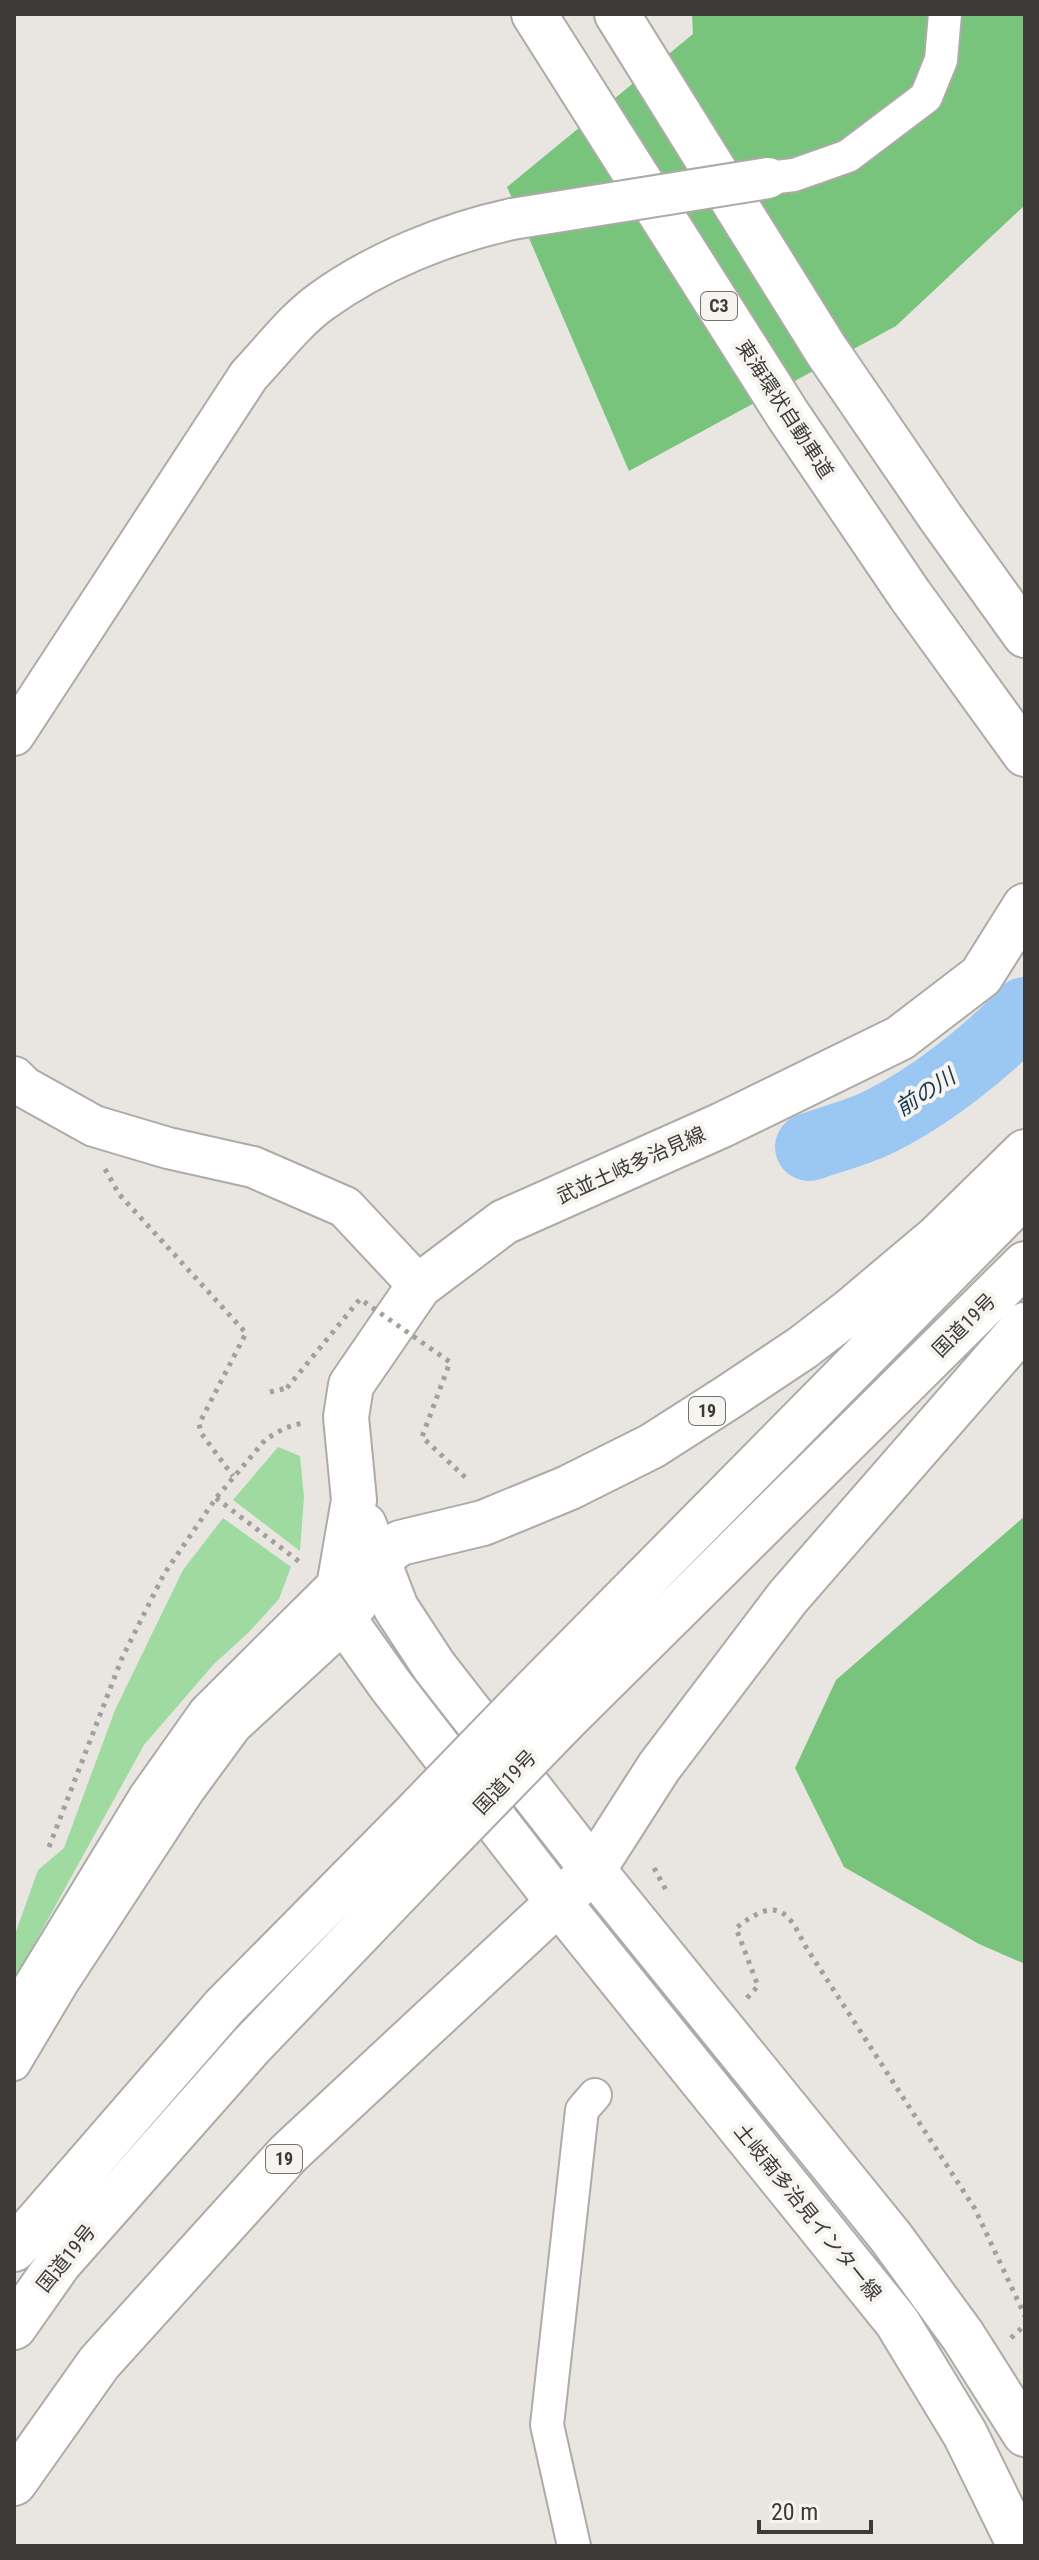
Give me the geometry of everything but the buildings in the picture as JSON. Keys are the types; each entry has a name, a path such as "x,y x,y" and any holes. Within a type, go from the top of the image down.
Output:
{"main road":[{"name":"東海環状自動車道","path":"534,14 788,415 910,595 1025,754"},
{"path":"617,14 801,310 941,518 1025,635"},
{"name":"武並土岐多治見線","path":"343,1605 354,1500 346,1417 351,1385 419,1286 504,1222 722,1125 900,1038 981,976 1025,906"},
{"name":"19","path":"14,2023 150,1800 210,1715 343,1605 378,1557 400,1543 483,1523 568,1488 652,1446 802,1348 849,1312 938,1237 1025,1152"},
{"name":"国道19号","path":"14,2249 224,2007 421,1837 549,1707 1025,1194"},
{"name":"国道19号","path":"549,1707 1025,1264"},
{"name":"19","path":"14,2483 99,2363 288,2154 593,1870 659,1767 788,1597 1025,1325"},
{"name":"武並土岐多治見線","path":"354,1500 396,1608 434,1666 593,1870"},
{"path":"343,1605 391,1686 559,1903"},
{"name":"国道19号","path":"14,2327 59,2263 240,2058 421,1837"},
{"path":"593,1870 890,2236 963,2336 1025,2434"},
{"name":"土岐南多治見インター線","path":"559,1903 897,2322 965,2434 1020,2546"}],"street":[{"path":"14,735 249,375 320,302 417,248 483,226 794,175 848,156 926,97 941,60 945,14"},
{"path":"14,1077 24,1087 94,1126 168,1148 253,1167 345,1207 419,1286"},
{"path":"14,2064 61,1985 188,1791 235,1727 343,1605"},
{"path":"574,2546 547,2425 582,2110 595,2095"}],"path":[{"path":"94,1126 101,1161 119,1194 246,1333 199,1424 201,1433 233,1476"},
{"path":"270,1392 287,1388 360,1299 450,1362 422,1437 466,1478"},
{"path":"49,1847 122,1658 164,1574 216,1498 266,1439 285,1428 314,1420 346,1417"},
{"path":"216,1498 301,1563"},
{"path":"654,1868 673,1903"},
{"path":"737,1987 747,1999 758,1986 736,1928 765,1911 778,1911 789,1916 975,2209 1025,2316"},
{"path":"1008,2341 1025,2325"}],"green space":[{"path":"692,14 1025,14 1025,205 896,326 629,471 507,187 693,34"},
{"path":"278,1447 300,1456 304,1497 300,1551 233,1500"},
{"path":"1025,1516 1025,1964 979,1944 844,1867 795,1768 836,1680"},
{"path":"223,1518 291,1567 279,1599 213,1665 144,1745 14,1981 14,1937 38,1870 64,1848 115,1710 183,1570"}],"waterway":[{"name":"前の川","path":"809,1147 871,1126 898,1112 975,1058 1025,1011"}]}
